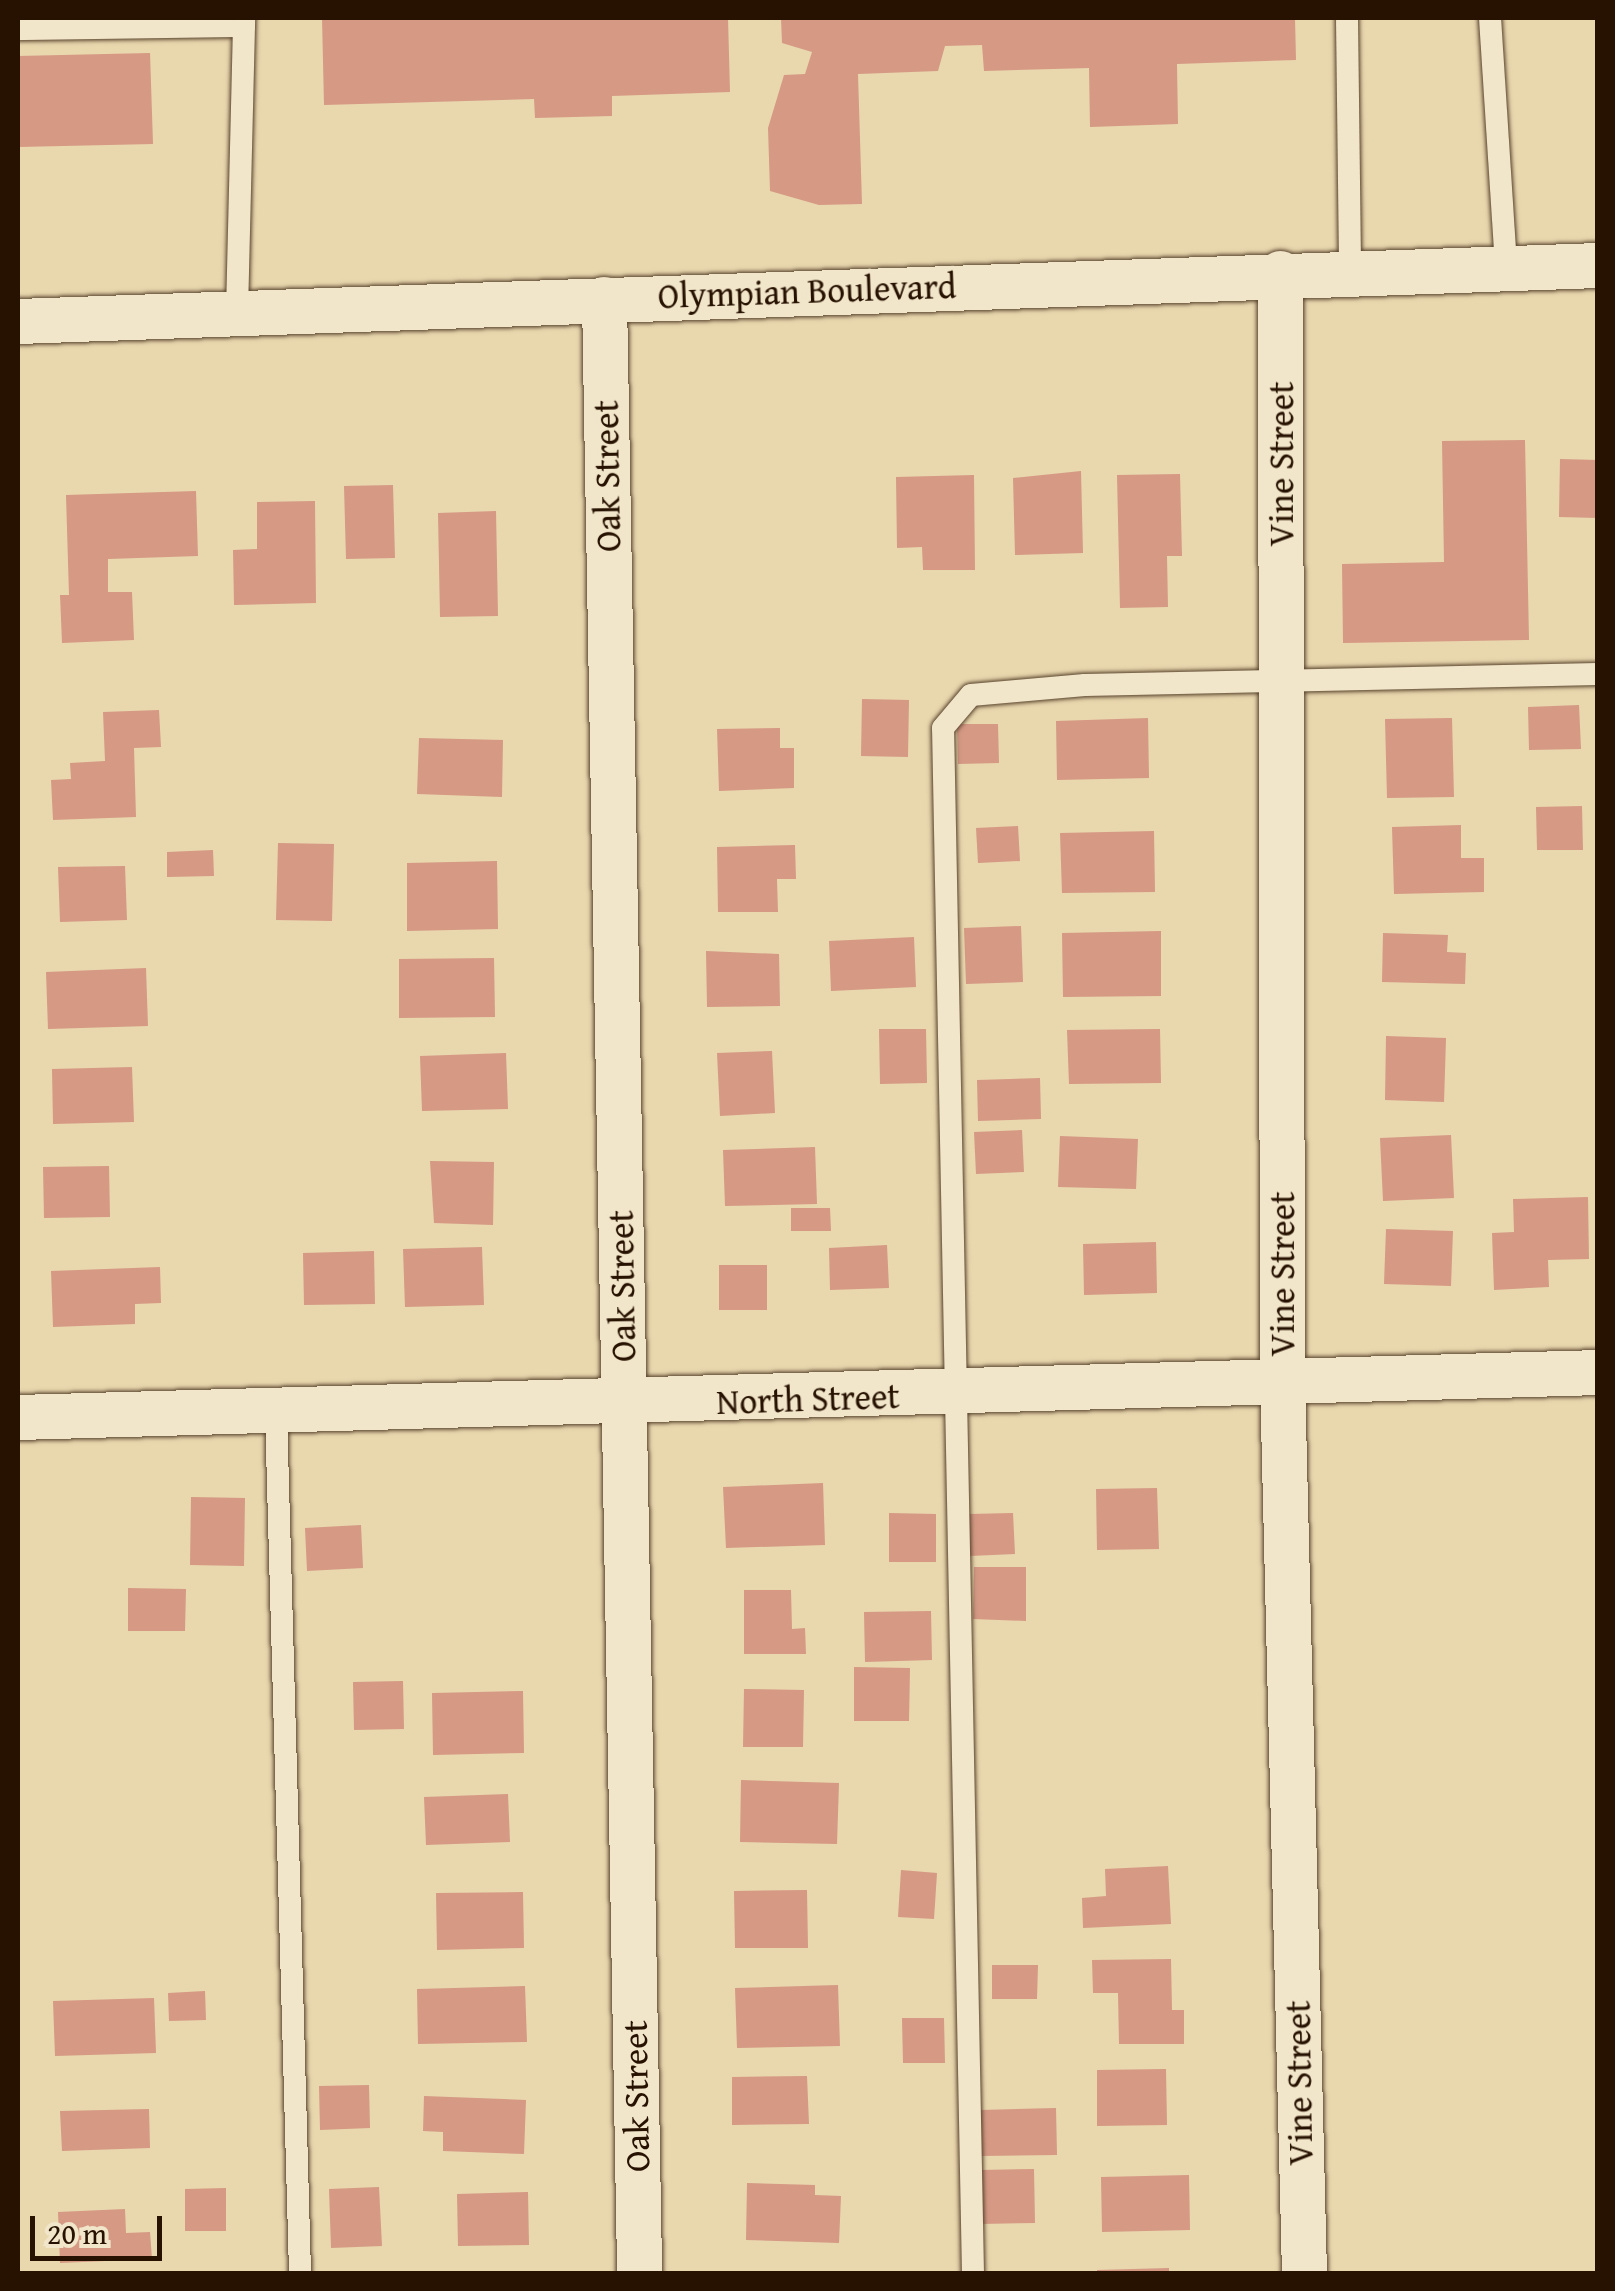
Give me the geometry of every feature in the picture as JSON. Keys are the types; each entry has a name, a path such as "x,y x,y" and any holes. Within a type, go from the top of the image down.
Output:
{"street":[{"name":"Olympian Boulevard","path":"18,320 1280,273 1598,265"},
{"name":"Vine Street","path":"1280,273 1282,1380 1304,2274"},
{"name":"Oak Street","path":"604,299 639,2274"},
{"name":"North Street","path":"18,1417 957,1395 1282,1380 1598,1372"}],"lane":[{"path":"1347,18 1350,272"},
{"path":"1490,18 1506,268"},
{"path":"18,29 244,22 237,312"},
{"path":"974,2274 943,728 971,695 1282,681 1598,674"},
{"path":"276,1413 300,2274"}],"building":[{"path":"322,18 728,18 730,92 612,96 612,116 535,118 534,99 324,105"},
{"path":"781,18 1295,18 1296,60 1177,64 1178,124 1090,127 1089,68 984,71 982,45 945,46 938,71 858,74 862,204 819,205 770,191 768,128 784,75 805,74 812,52 782,43"},
{"path":"150,53 153,144 18,147 18,56"},
{"path":"1525,440 1529,640 1343,643 1342,564 1444,562 1442,441"},
{"path":"1560,459 1598,460 1598,518 1559,517"},
{"path":"1081,471 1083,553 1015,555 1013,478"},
{"path":"1180,474 1182,556 1167,556 1168,607 1120,608 1117,475"},
{"path":"974,475 975,570 923,570 922,547 897,548 896,477"},
{"path":"393,485 395,558 346,559 344,486"},
{"path":"196,491 198,556 108,559 108,592 132,592 134,640 62,643 60,595 69,595 66,495"},
{"path":"315,501 316,603 234,605 233,550 257,549 257,502"},
{"path":"496,511 498,616 440,617 438,513"},
{"path":"862,699 909,700 908,757 861,756"},
{"path":"1579,705 1581,749 1529,750 1528,707"},
{"path":"159,710 161,747 134,748 136,817 53,820 51,780 71,779 70,763 105,761 103,712"},
{"path":"1148,718 1149,778 1057,780 1056,721"},
{"path":"1452,718 1454,797 1387,798 1385,719"},
{"path":"957,724 998,724 999,763 958,764"},
{"path":"780,728 780,748 794,748 794,788 719,791 717,729"},
{"path":"419,738 503,740 502,797 417,794"},
{"path":"1582,806 1583,850 1537,850 1536,807"},
{"path":"1461,825 1461,858 1484,858 1484,892 1394,894 1392,827"},
{"path":"1018,826 1020,861 978,863 976,828"},
{"path":"1154,831 1155,892 1062,893 1060,833"},
{"path":"278,843 334,844 332,921 276,920"},
{"path":"795,845 796,879 777,879 778,912 718,912 717,847"},
{"path":"213,850 214,876 167,877 167,852"},
{"path":"497,861 498,929 407,931 407,863"},
{"path":"125,866 127,920 60,922 58,867"},
{"path":"1021,926 1023,982 966,984 964,928"},
{"path":"1161,931 1161,996 1063,997 1062,933"},
{"path":"1383,933 1448,935 1447,952 1466,953 1465,984 1382,982"},
{"path":"914,937 916,987 831,991 829,941"},
{"path":"706,951 779,954 780,1006 707,1007"},
{"path":"494,958 495,1017 399,1018 399,959"},
{"path":"146,968 148,1026 48,1029 46,972"},
{"path":"879,1029 926,1029 927,1083 880,1084"},
{"path":"1160,1029 1161,1083 1069,1084 1067,1030"},
{"path":"1386,1036 1446,1038 1444,1102 1385,1100"},
{"path":"772,1051 775,1113 720,1116 717,1053"},
{"path":"506,1053 508,1109 422,1111 420,1056"},
{"path":"132,1067 134,1122 53,1124 52,1069"},
{"path":"1040,1078 1041,1119 978,1121 977,1080"},
{"path":"1022,1130 1024,1172 976,1174 974,1132"},
{"path":"1451,1135 1454,1198 1383,1201 1380,1138"},
{"path":"1060,1136 1138,1139 1136,1189 1058,1187"},
{"path":"815,1147 817,1204 725,1206 723,1150"},
{"path":"430,1161 494,1162 493,1225 434,1223"},
{"path":"109,1166 110,1217 44,1218 43,1167"},
{"path":"1588,1197 1589,1259 1548,1260 1549,1287 1494,1290 1492,1233 1514,1232 1513,1199"},
{"path":"791,1208 830,1208 831,1231 791,1231"},
{"path":"1386,1229 1453,1231 1451,1286 1384,1284"},
{"path":"1156,1242 1157,1293 1084,1295 1083,1244"},
{"path":"887,1245 889,1288 830,1290 829,1248"},
{"path":"482,1247 484,1305 405,1307 403,1249"},
{"path":"374,1251 375,1304 304,1305 303,1253"},
{"path":"719,1265 767,1265 767,1310 719,1310"},
{"path":"160,1267 161,1303 135,1304 135,1324 53,1327 51,1271"},
{"path":"823,1483 825,1545 726,1548 723,1487"},
{"path":"1157,1488 1159,1549 1097,1550 1096,1489"},
{"path":"191,1497 245,1498 244,1566 190,1565"},
{"path":"889,1513 936,1514 936,1562 889,1562"},
{"path":"1013,1513 1015,1554 970,1556 969,1514"},
{"path":"361,1525 363,1568 307,1571 305,1528"},
{"path":"974,1567 1026,1567 1026,1621 973,1619"},
{"path":"128,1588 186,1589 185,1631 128,1631"},
{"path":"744,1590 791,1590 792,1629 805,1628 806,1654 744,1654"},
{"path":"931,1611 932,1660 865,1662 864,1612"},
{"path":"854,1667 910,1668 909,1721 854,1721"},
{"path":"403,1681 404,1729 354,1730 353,1682"},
{"path":"744,1689 804,1690 803,1747 743,1747"},
{"path":"523,1691 524,1753 433,1755 432,1693"},
{"path":"741,1780 839,1783 837,1844 740,1842"},
{"path":"508,1794 510,1842 426,1845 424,1797"},
{"path":"1168,1866 1171,1924 1083,1928 1082,1898 1106,1896 1105,1869"},
{"path":"901,1870 937,1873 934,1919 898,1917"},
{"path":"807,1890 808,1948 735,1948 734,1891"},
{"path":"523,1892 524,1948 437,1950 436,1893"},
{"path":"1171,1959 1172,2010 1184,2010 1184,2044 1119,2044 1118,1993 1093,1993 1092,1960"},
{"path":"992,1965 1038,1965 1037,1999 992,1999"},
{"path":"838,1985 840,2046 737,2048 735,1988"},
{"path":"525,1986 527,2042 418,2044 417,1989"},
{"path":"205,1991 206,2020 169,2021 168,1993"},
{"path":"154,1998 156,2053 55,2056 53,2001"},
{"path":"902,2018 944,2018 945,2063 903,2063"},
{"path":"1166,2069 1167,2125 1097,2126 1097,2070"},
{"path":"807,2076 809,2124 732,2125 732,2077"},
{"path":"369,2085 370,2128 320,2130 319,2086"},
{"path":"424,2096 526,2100 524,2154 443,2151 443,2132 423,2131"},
{"path":"1056,2108 1057,2155 981,2156 980,2110"},
{"path":"149,2109 150,2148 62,2151 60,2111"},
{"path":"1034,2169 1035,2223 981,2224 980,2170"},
{"path":"1189,2175 1190,2230 1102,2232 1101,2177"},
{"path":"747,2183 815,2185 815,2195 841,2196 839,2243 746,2240"},
{"path":"379,2187 382,2246 331,2248 329,2189"},
{"path":"226,2188 226,2231 185,2231 185,2189"},
{"path":"528,2192 529,2245 458,2246 457,2194"},
{"path":"125,2209 126,2233 150,2232 152,2259 60,2263 58,2212"},
{"path":"1169,2268 1169,2274 1097,2274 1097,2270"}]}
